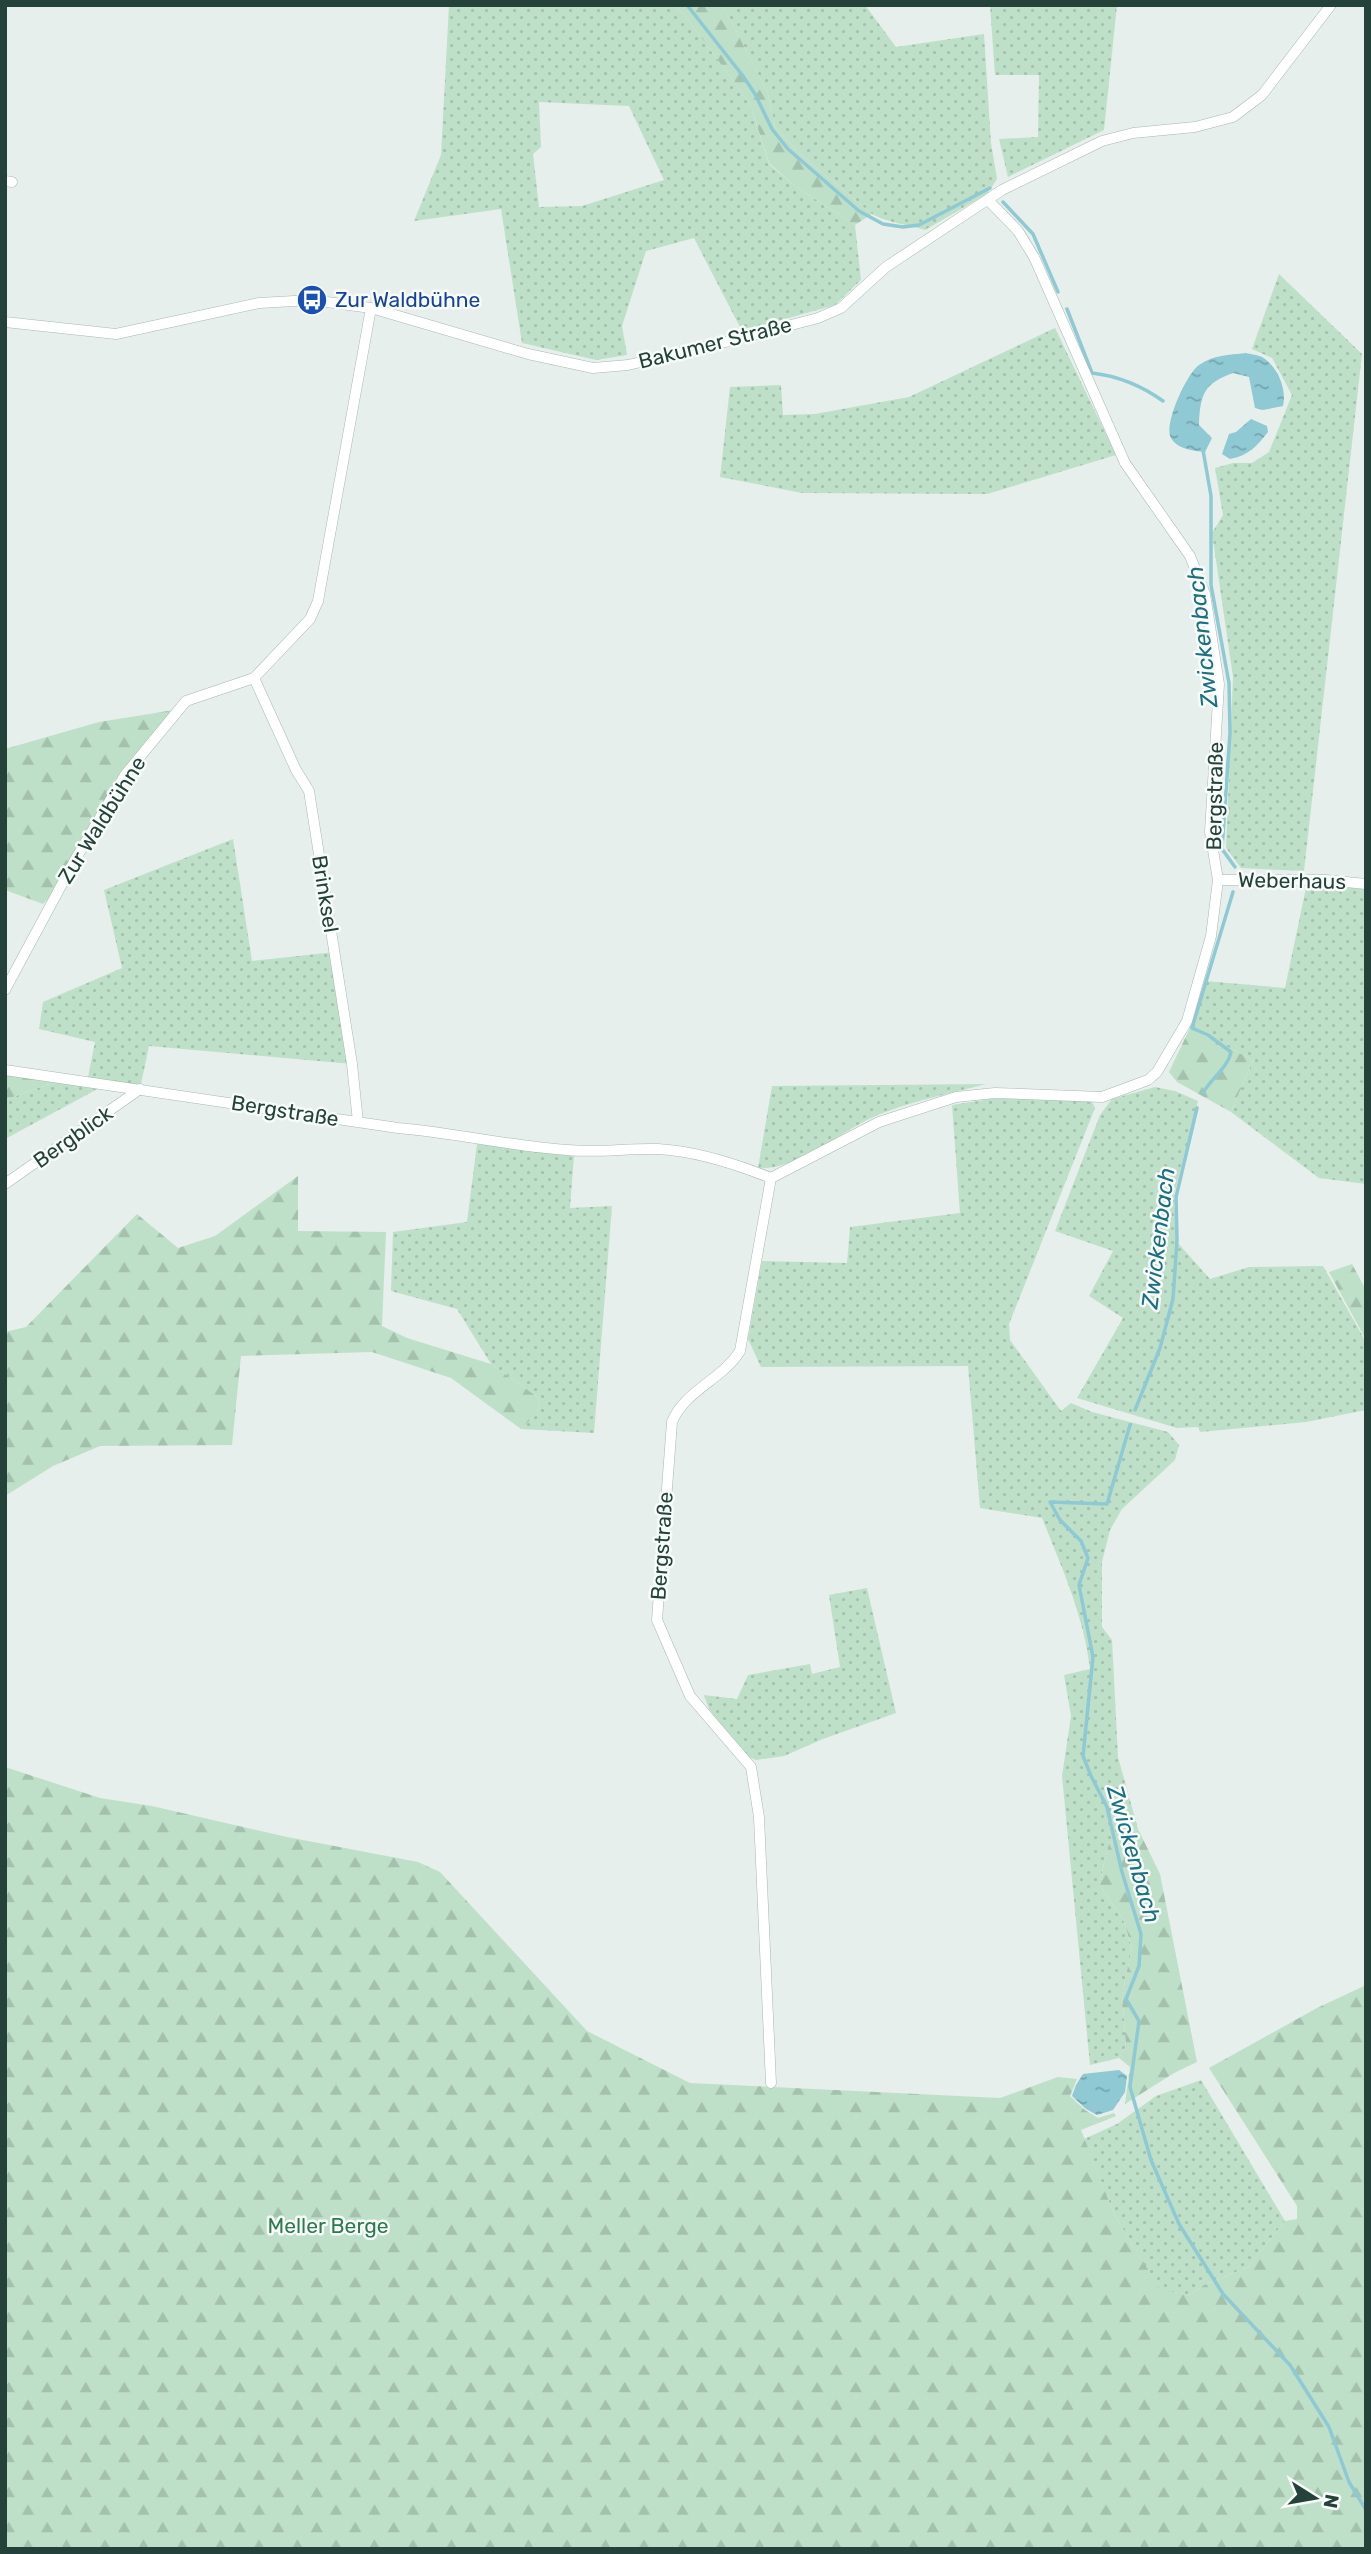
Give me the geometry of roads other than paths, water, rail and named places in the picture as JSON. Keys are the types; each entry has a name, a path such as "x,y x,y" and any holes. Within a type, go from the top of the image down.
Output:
{"street":[{"name":"Bakumer Straße","path":"5,322 116,334 258,303 312,300 371,308 528,354 593,368 628,365 818,318 841,308 886,267 1002,190 1102,141 1133,133 1195,127 1233,117 1262,95 1331,5"},
{"name":"Bergstraße","path":"5,1070 358,1122 449,1132 500,1142 568,1150 657,1149 685,1152 771,1178 879,1122 956,1097 995,1093 1102,1097 1147,1080 1157,1072 1186,1021 1211,936 1218,880 1210,832 1219,684 1205,594 1190,556 1126,465 1034,257 1018,231 988,200"},
{"name":"Zur Waldbühne","path":"5,990 75,860 125,775 186,701 254,678 310,619 318,601 371,308"},
{"name":"Brinksel","path":"254,678 296,770 309,791 352,1064 358,1122"},
{"name":"Weberhaus","path":"1218,880 1326,880 1366,884"},
{"name":"Bergblick","path":"5,1184 140,1089"},
{"name":"Bergstraße","path":"771,1178 740,1351 721,1373 678,1408 672,1422 657,1620 690,1696 751,1767 759,1817 771,2083"}],"water":[{"path":"1246,353 1262,357 1273,366 1284,393 1283,406 1263,410 1255,408 1249,377 1233,373 1216,381 1205,391 1199,425 1212,438 1205,452 1177,445 1171,438 1170,422 1194,370 1216,357"},
{"path":"1251,419 1267,426 1268,432 1264,437 1252,450 1242,455 1230,459 1222,454 1229,434 1236,432"},
{"path":"1119,2070 1127,2076 1125,2092 1113,2110 1097,2115 1072,2096 1083,2074"}],"waterway":[{"name":"Zwickenbach","path":"687,5 743,76 772,129 788,149 859,211 883,224 903,227 919,225 990,188"},
{"name":"Zwickenbach","path":"1003,202 1033,234 1058,292"},
{"name":"Zwickenbach","path":"1067,309 1092,373 1129,382 1163,401"},
{"name":"Zwickenbach","path":"1203,450 1211,496 1211,585 1229,683 1230,733 1222,849 1235,867"},
{"name":"Zwickenbach","path":"1203,1093 1231,1052 1208,1035 1192,1028 1233,892"},
{"name":"Zwickenbach","path":"1135,1410 1160,1348 1173,1299 1177,1240 1176,1197 1197,1108"},
{"name":"Zwickenbach","path":"1130,1425 1107,1504 1050,1502 1060,1520 1081,1541 1088,1558 1079,1585 1093,1657 1083,1756 1107,1807 1122,1872 1141,1934 1139,1966 1126,1999 1139,2021 1130,2087 1151,2160 1179,2224 1223,2294 1290,2365 1329,2427 1349,2482 1366,2510"}],"place":[{"name":"Zur Waldbühne","path":"312,300"}],"park label":[{"name":"Meller Berge","path":"328,2226"}]}
